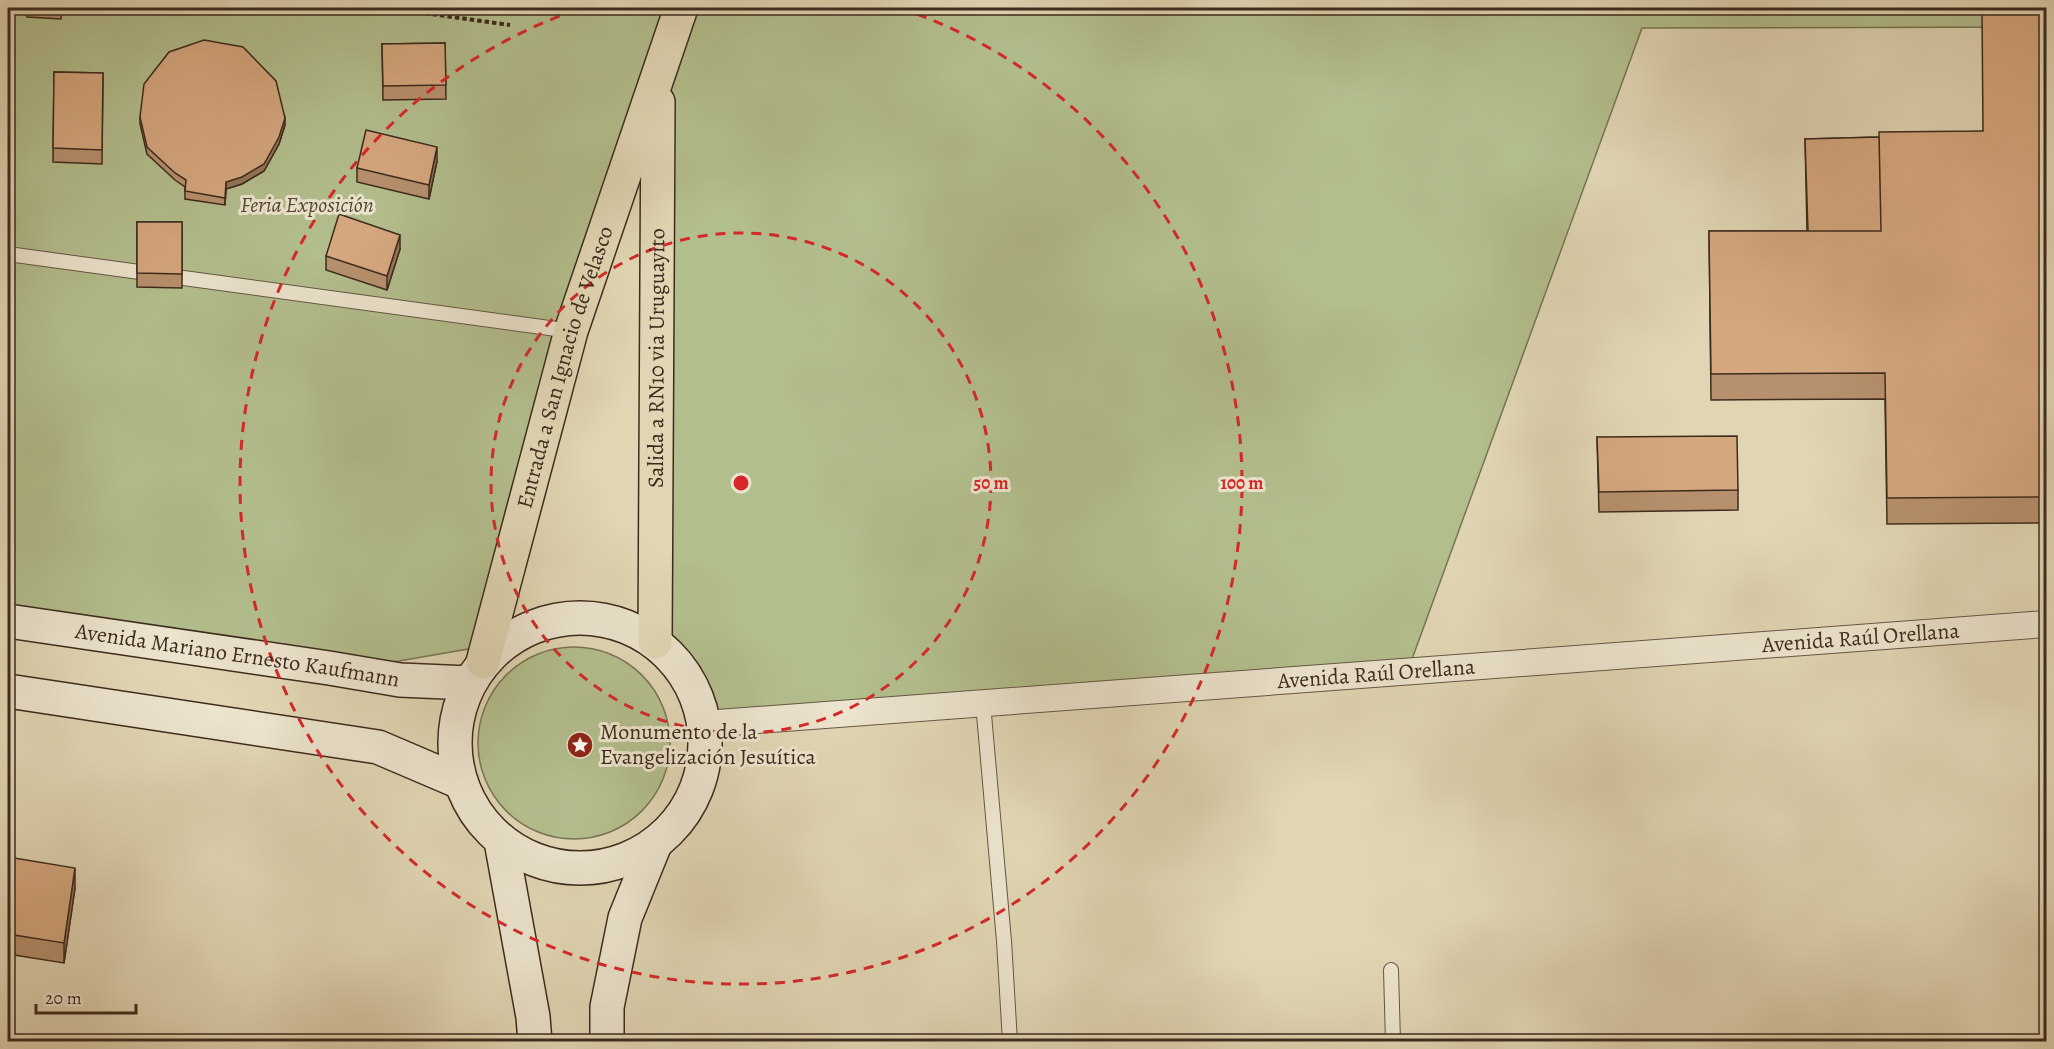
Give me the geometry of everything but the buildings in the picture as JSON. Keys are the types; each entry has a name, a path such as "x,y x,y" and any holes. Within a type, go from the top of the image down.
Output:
{"highway":[{"name":"Entrada a San Ignacio de Velasco","path":"476,673 571,331 681,8"},
{"name":"Salida a RN10 via Uruguayito","path":"655,642 658,76"}],"main road":[{"path":"584,617 622,624 655,642 674,660 689,681 699,702 704,724 705,753 700,781 683,817 655,844 619,864 578,870 537,862 501,841 476,815 460,782 454,749 457,715 476,673 511,637 546,621 584,617"},
{"name":"Avenida Mariano Ernesto Kaufmann","path":"8,621 400,680 476,673"},
{"path":"8,691 378,747 460,782"},
{"path":"501,841 533,1017 535,1041"},
{"path":"607,1041 607,1007 625,918 655,844"}],"street":[{"name":"Avenida Raúl Orellana","path":"704,724 2046,624"}],"lane":[{"path":"8,254 571,331"},
{"path":"983,703 1003,929 1010,1041"},
{"path":"1391,970 1393,1041"}],"path":[{"path":"388,8 510,26"}],"green space":[{"name":"Feria Exposición","path":"8,8 2046,8 2046,27 1642,28 1408,670 704,724 692,689 673,661 655,642 658,79 474,648 399,661 329,668 8,621"},
{"path":"565,647 583,647 611,654 628,663 642,675 654,689 663,706 670,743 663,780 654,797 642,811 628,823 611,832 583,839 565,839 537,832 520,823 494,797 482,771 478,752 478,734 485,706 494,689 520,663 546,651"}],"place":[{"name":"Monumento de la Evangelización Jesuítica","path":"580,745"}]}
